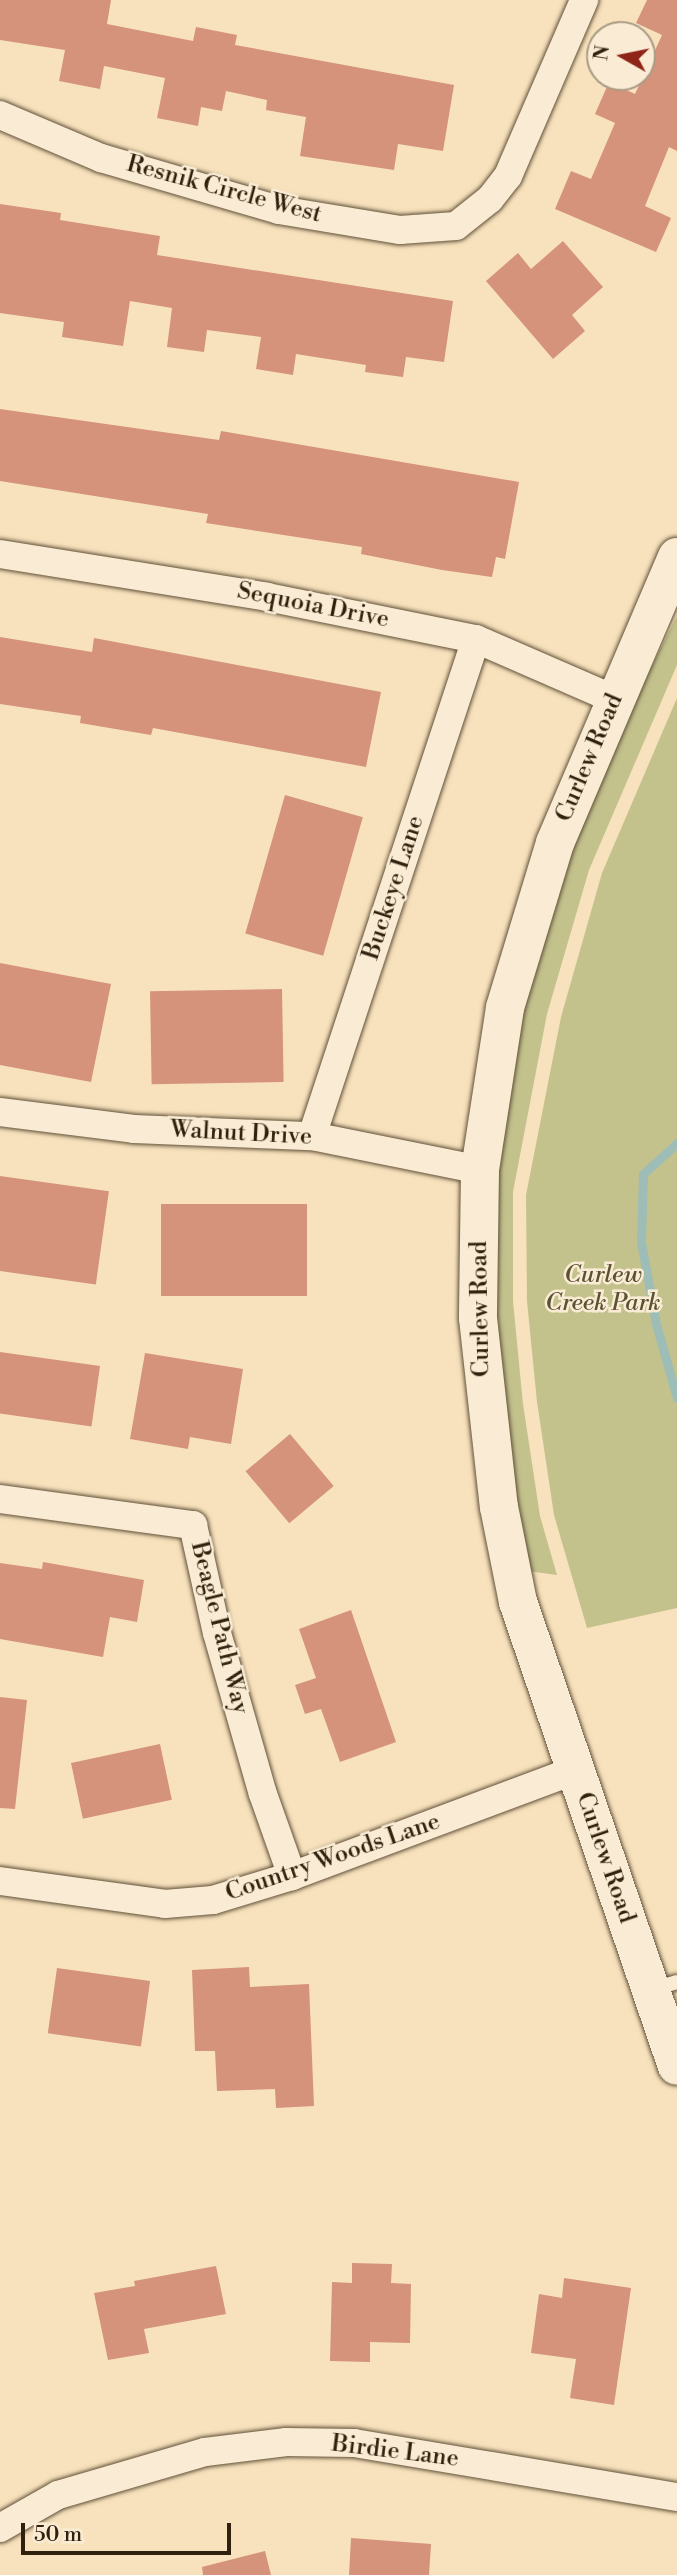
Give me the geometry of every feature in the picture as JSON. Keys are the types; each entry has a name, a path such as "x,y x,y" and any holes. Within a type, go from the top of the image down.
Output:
{"main road":[{"name":"Curlew Road","path":"677,557 614,699 555,843 527,928 505,1008 481,1170 478,1332 499,1507 518,1602 575,1770 663,1986 677,2066"}],"street":[{"name":"Resnik Circle West","path":"0,115 101,158 279,210 400,230 456,226 491,199 508,176 584,0"},
{"name":"Sequoia Drive","path":"0,554 253,594 476,639 614,699"},
{"name":"Buckeye Lane","path":"312,1136 476,639"},
{"name":"Walnut Drive","path":"0,1112 134,1129 312,1136 481,1170"},
{"name":"Beagle Path Way","path":"0,1499 192,1525 217,1633 263,1794 292,1876"},
{"name":"Country Woods Lane","path":"0,1881 165,1905 214,1900 292,1876 575,1770"},
{"name":"Birdie Lane","path":"0,2528 58,2495 205,2452 286,2442 354,2443 677,2497"}],"green space":[{"path":"677,616 677,665 589,870 547,1014 513,1192 513,1301 523,1404 540,1516 557,1575 528,1571 514,1506 491,1278 497,1172 521,1012 575,833 614,741"},
{"name":"Curlew Creek Park","path":"677,698 677,1608 587,1628 554,1515 537,1402 527,1301 526,1195 561,1017 602,873"}],"building":[{"path":"0,0 111,0 107,24 193,41 196,27 237,35 235,45 454,85 443,151 398,144 394,170 300,156 306,117 266,110 267,100 226,91 222,111 201,107 198,126 157,118 165,78 104,66 100,89 59,81 65,50 0,40"},
{"path":"647,0 677,0 677,151 669,147 645,206 671,218 656,252 555,209 571,171 591,179 615,123 595,114 605,91 628,91 635,94 636,91 656,91 656,48 662,35 656,32 656,21 637,21"},
{"path":"0,204 61,213 60,220 160,236 157,255 453,301 444,362 406,357 403,377 365,372 366,365 296,354 293,375 256,369 261,337 207,330 204,352 167,347 172,308 130,301 123,346 62,337 64,322 0,313"},
{"path":"563,241 603,287 572,315 585,331 553,359 486,281 518,253 531,269"},
{"path":"0,409 219,440 221,431 519,482 505,559 496,557 492,577 442,570 361,554 362,547 206,523 208,514 0,481"},
{"path":"0,637 92,652 94,638 381,692 366,767 153,728 151,735 80,723 81,716 0,704"},
{"path":"285,795 363,817 323,956 245,933"},
{"path":"0,963 111,984 91,1082 0,1065"},
{"path":"282,989 284,1082 152,1084 150,991"},
{"path":"0,1176 109,1191 96,1284 0,1271"},
{"path":"161,1204 307,1204 307,1296 161,1296"},
{"path":"0,1352 100,1366 92,1426 0,1414"},
{"path":"145,1353 243,1369 231,1444 190,1437 188,1449 130,1439"},
{"path":"290,1434 334,1486 289,1523 246,1471"},
{"path":"43,1562 144,1580 137,1622 110,1617 103,1657 0,1639 0,1563 42,1569"},
{"path":"351,1610 396,1742 340,1762 321,1709 305,1714 295,1685 316,1678 299,1629"},
{"path":"0,1697 27,1700 15,1809 0,1808"},
{"path":"160,1744 172,1800 83,1819 71,1763"},
{"path":"249,1967 250,1987 309,1984 314,2106 276,2108 275,2089 217,2091 215,2051 195,2051 192,1970"},
{"path":"57,1968 150,1981 141,2046 48,2033"},
{"path":"352,2263 392,2264 391,2283 411,2284 410,2343 370,2342 370,2362 330,2361 332,2282 352,2283"},
{"path":"216,2266 226,2314 144,2329 149,2353 108,2360 94,2293 135,2286 134,2281"},
{"path":"564,2278 631,2288 614,2405 570,2398 576,2359 531,2353 539,2294 562,2298"},
{"path":"351,2538 431,2544 429,2575 349,2575"},
{"path":"265,2551 271,2575 203,2575 202,2567"}],"waterway":[{"path":"677,1143 643,1174 641,1242 656,1324 677,1398"}]}
